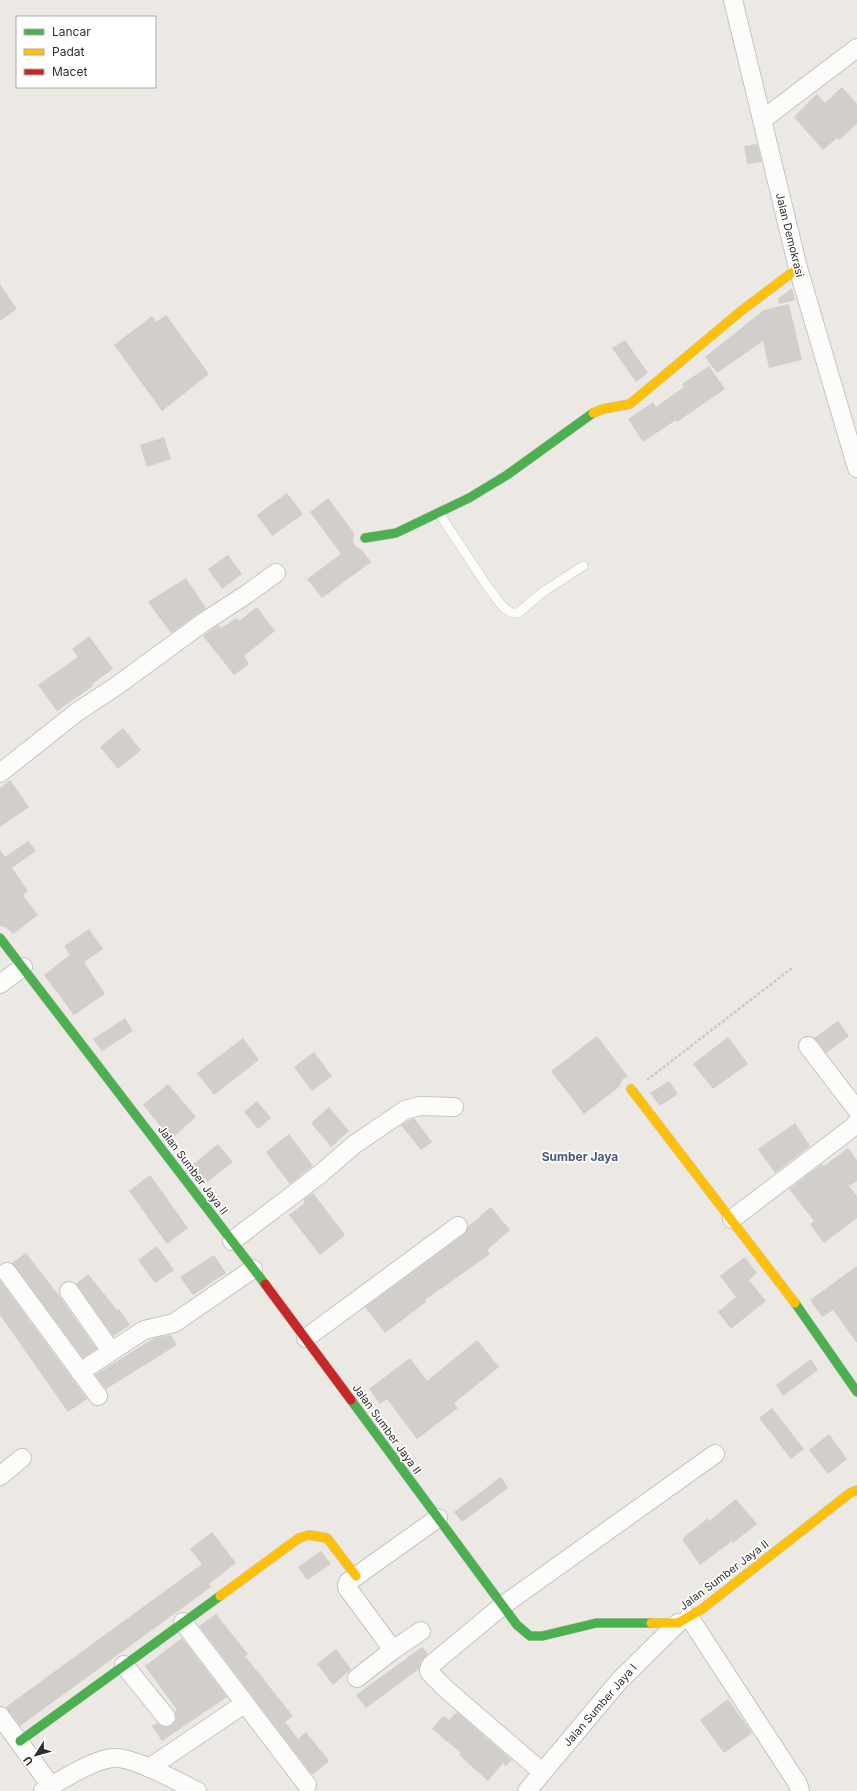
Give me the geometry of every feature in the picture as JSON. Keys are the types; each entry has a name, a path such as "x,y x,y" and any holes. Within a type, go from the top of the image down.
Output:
{"street":[{"name":"Jalan Demokrasi","path":"733,0 798,268 856,459"},
{"path":"762,120 857,48"},
{"path":"365,538 380,537 396,532 469,498 507,474 594,412 602,408 630,404 741,311 798,268"},
{"path":"0,773 77,712 115,687 204,622 276,573"},
{"name":"Jalan Sumber Jaya II","path":"0,938 306,1338 502,1606 517,1625 530,1636 542,1636 596,1623 683,1620 702,1609 850,1493 857,1490"},
{"path":"0,984 23,967"},
{"path":"808,1046 857,1110"},
{"path":"633,1092 732,1219 808,1320 852,1372 857,1392"},
{"path":"232,1241 319,1175 355,1144 405,1110 419,1106 454,1107"},
{"path":"732,1219 857,1123"},
{"path":"306,1338 458,1226"},
{"path":"80,1372 144,1330 174,1323 253,1268"},
{"path":"7,1272 98,1396"},
{"path":"70,1291 111,1351"},
{"path":"542,1772 447,1690 430,1673 429,1670 431,1665 502,1606 714,1454"},
{"path":"0,1476 22,1458"},
{"path":"393,1650 348,1589 348,1582 438,1518"},
{"path":"20,1741 287,1545 299,1538 309,1535 327,1538 356,1576"},
{"path":"683,1620 798,1784 800,1791"},
{"name":"Jalan Sumber Jaya I","path":"527,1791 618,1681 683,1620"},
{"path":"183,1622 307,1785"},
{"path":"357,1678 393,1650 421,1631"},
{"path":"124,1665 166,1717"},
{"path":"149,1768 244,1704"},
{"path":"0,1716 20,1741 47,1788 99,1761 112,1758 125,1759 149,1768 197,1791"}],"lane":[{"path":"439,513 485,583 499,602 512,613 518,613 543,592 583,566"}],"path":[{"path":"633,1092 650,1077 792,968"}],"building":[{"path":"842,87 857,104 857,124 839,140 837,138 823,150 794,117 817,94 825,103"},
{"path":"757,144 762,162 747,164 744,146"},
{"path":"0,284 17,309 0,321"},
{"path":"792,288 795,300 779,304 778,299"},
{"path":"789,304 802,360 769,368 763,341 717,373 705,357 764,310"},
{"path":"166,315 209,374 162,411 114,345 152,316 156,322"},
{"path":"625,340 648,373 636,382 612,348"},
{"path":"709,366 725,389 677,422 676,420 643,442 628,419 653,402 656,407 684,387 682,384"},
{"path":"164,437 171,459 147,467 140,445"},
{"path":"287,493 303,514 272,536 257,515"},
{"path":"328,498 354,533 353,540 355,546 362,550 371,562 322,598 307,579 341,554 310,512"},
{"path":"228,555 242,574 222,589 208,569"},
{"path":"186,578 206,608 171,633 148,602"},
{"path":"257,607 275,631 244,656 249,664 234,675 203,636 218,625 221,628 237,618 239,621"},
{"path":"89,636 113,669 92,684 93,686 57,711 38,685 78,657 72,649"},
{"path":"123,728 141,750 118,769 100,747"},
{"path":"10,780 29,807 0,827 0,788"},
{"path":"28,841 36,851 12,868 28,891 23,895 38,915 13,934 5,927 0,926 0,850 5,857"},
{"path":"89,929 103,949 84,962 105,994 74,1015 44,975 70,955 64,946"},
{"path":"125,1018 133,1031 102,1051 93,1039"},
{"path":"838,1021 849,1036 826,1053 814,1038"},
{"path":"597,1036 628,1077 623,1079 619,1087 584,1114 551,1071"},
{"path":"728,1037 748,1064 713,1089 693,1064"},
{"path":"243,1038 259,1060 214,1095 197,1073"},
{"path":"314,1052 332,1076 312,1091 294,1067"},
{"path":"669,1081 678,1094 660,1106 650,1093"},
{"path":"168,1084 196,1117 171,1139 143,1105"},
{"path":"257,1101 271,1118 258,1129 244,1112"},
{"path":"329,1107 349,1131 331,1147 311,1123"},
{"path":"414,1118 432,1142 421,1150 401,1125"},
{"path":"795,1123 810,1146 775,1173 758,1149"},
{"path":"289,1134 313,1166 290,1184 266,1152"},
{"path":"218,1144 233,1162 205,1184 191,1166"},
{"path":"848,1148 857,1160 857,1181 849,1186 857,1196 857,1218 824,1243 810,1224 814,1221 789,1189 822,1164 824,1166"},
{"path":"150,1175 188,1228 167,1244 129,1191"},
{"path":"313,1193 345,1235 320,1255 289,1215 305,1203 303,1200"},
{"path":"491,1207 510,1230 487,1250 490,1254 425,1300 426,1302 385,1333 365,1307 464,1234 468,1226"},
{"path":"157,1246 174,1270 155,1283 138,1260"},
{"path":"26,1253 97,1349 83,1358 12,1263"},
{"path":"214,1255 226,1273 193,1295 180,1277"},
{"path":"745,1257 757,1273 749,1280 766,1301 731,1329 718,1312 736,1297 720,1276"},
{"path":"857,1266 857,1343 833,1310 822,1317 810,1300"},
{"path":"88,1274 117,1310 119,1309 130,1325 113,1336 76,1284"},
{"path":"0,1280 87,1399 68,1412 0,1315"},
{"path":"171,1335 177,1345 106,1389 95,1375 154,1338"},
{"path":"477,1340 499,1367 454,1403 458,1408 417,1439 387,1399 380,1404 369,1389 410,1358 427,1381"},
{"path":"811,1359 818,1370 783,1396 776,1385"},
{"path":"772,1408 804,1449 791,1459 759,1418"},
{"path":"829,1434 847,1459 828,1474 809,1450"},
{"path":"501,1477 508,1488 462,1522 454,1512"},
{"path":"736,1499 757,1524 733,1543 732,1541 700,1565 682,1539 708,1518 709,1521"},
{"path":"212,1532 236,1563 209,1584 211,1587 20,1726 6,1707 202,1564 190,1549"},
{"path":"321,1551 331,1564 307,1580 298,1567"},
{"path":"216,1614 248,1654 245,1656 293,1716 285,1722 298,1739 306,1732 329,1761 312,1775 199,1626"},
{"path":"182,1638 227,1697 162,1741 152,1726 157,1723 163,1727 172,1725 176,1720 175,1711 177,1710 145,1666"},
{"path":"422,1647 428,1654 421,1661 419,1669 366,1708 356,1695"},
{"path":"336,1649 351,1669 333,1685 317,1664"},
{"path":"728,1699 752,1733 724,1753 700,1720"},
{"path":"457,1712 512,1760 506,1766 503,1763 488,1781 459,1755 461,1753 432,1729 443,1716 449,1720"}],"traffic: fast":[{"path":"365,538 396,533 469,498 507,475 593,413"},
{"path":"0,938 265,1284"},
{"path":"795,1303 857,1392"},
{"path":"351,1400 517,1625 530,1636 542,1636 596,1623 651,1623"},
{"path":"20,1741 220,1596"}],"traffic: slow":[{"path":"593,413 603,409 630,404 741,311 798,268"},
{"path":"631,1089 795,1303"},
{"path":"651,1623 678,1623 702,1609 850,1493 857,1490"},
{"path":"220,1596 299,1538 309,1535 327,1538 356,1576"}],"traffic: jam":[{"path":"265,1284 351,1400"}],"district":[{"name":"Sumber Jaya","path":"580,1157"}]}
